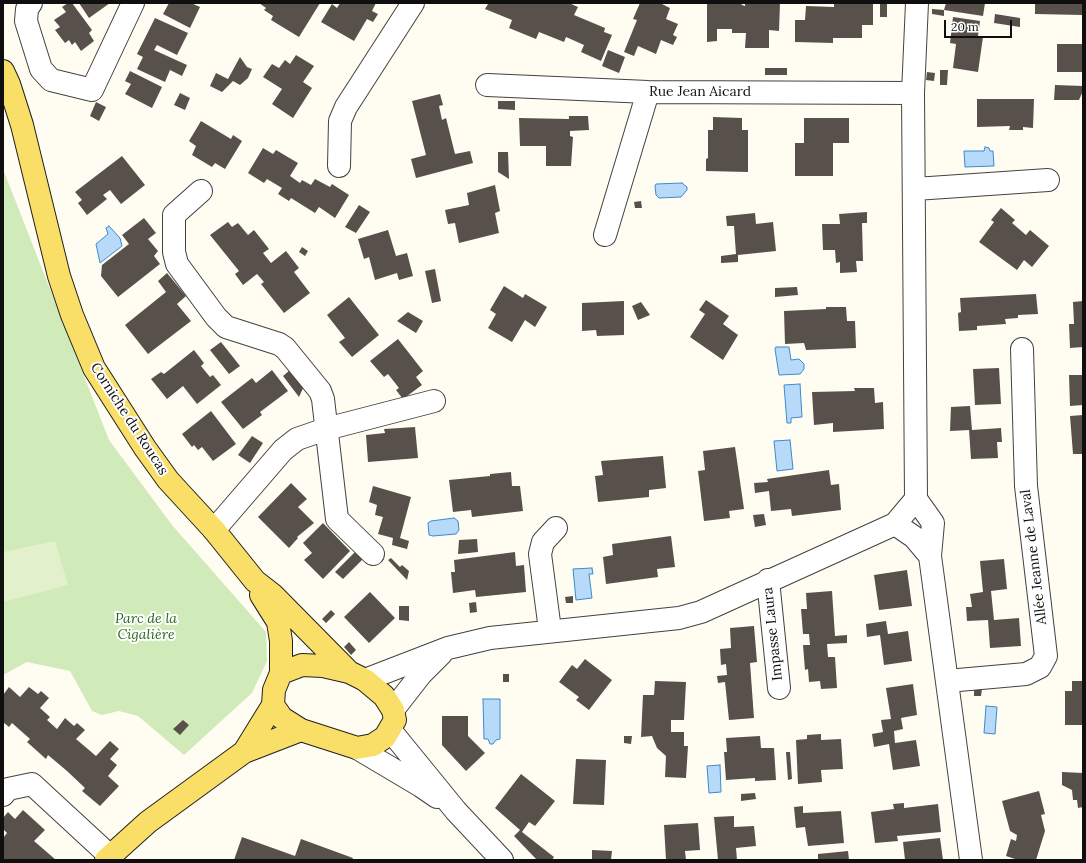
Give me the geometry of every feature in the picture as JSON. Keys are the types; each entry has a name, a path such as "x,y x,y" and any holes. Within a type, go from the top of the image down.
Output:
{"main road":[{"name":"Corniche du Roucas","path":"3,71 9,84 22,125 59,276 72,315 94,368 164,475 214,530 255,581 265,603 278,622 281,641 281,673"},
{"name":"Corniche du Roucas","path":"255,581 274,595 357,676"},
{"path":"244,752 273,705 274,690 281,673 302,665 323,666 357,676 384,696 391,720 385,737 374,745 358,748 301,730 282,718 273,705"},
{"path":"108,858 148,822 244,752 301,730"}],"street":[{"path":"31,3 27,9 26,21 41,68 51,80 88,98 133,3"},
{"path":"339,166 340,121 346,107 413,3"},
{"path":"917,3 913,92 915,189 916,500 933,523 930,556 971,860"},
{"name":"Rue Jean Aicard","path":"487,85 648,92 913,92"},
{"path":"605,235 648,92"},
{"path":"915,189 1048,180"},
{"path":"201,191 174,215 174,252 178,264 216,317 226,327 279,344 286,348 320,391 337,519 372,554"},
{"name":"Allée Jeanne de Laval","path":"947,681 1026,674 1040,667 1046,656 1026,486 1022,349"},
{"path":"214,530 290,444 297,439 326,428 434,401"},
{"path":"357,676 448,648 490,638 550,630 679,618 700,612 895,524 916,500"},
{"path":"895,524 914,537 930,556"},
{"path":"550,630 540,554 543,542 556,528"},
{"name":"Impasse Laura","path":"768,580 779,688"},
{"path":"448,648 421,674 391,720 456,811 502,860"},
{"path":"358,748 421,786 456,811"},
{"path":"3,795 8,789 32,784 108,858"}],"green space":[{"name":"Parc de la Cigalière","path":"3,169 109,440 172,525 266,632 267,661 252,693 184,755 138,716 119,711 102,715 92,711 70,671 27,662 3,675"},
{"path":"55,541 68,585 3,602 3,552"}],"water":[{"path":"985,147 989,148 990,151 993,151 994,166 965,167 964,151 984,151"},
{"path":"682,183 687,187 687,190 681,197 659,198 656,195 656,184"},
{"path":"109,226 120,238 122,246 100,263 96,244 108,234 106,228"},
{"path":"776,347 789,347 791,360 799,359 804,364 804,369 800,374 779,375 775,349"},
{"path":"800,384 802,417 791,418 791,423 787,423 784,385"},
{"path":"790,440 793,469 777,471 774,441"},
{"path":"454,518 458,521 459,530 456,534 429,535 428,523 431,521"},
{"path":"592,568 593,574 589,574 592,598 576,600 573,569"},
{"path":"483,699 500,699 500,739 496,740 493,744 490,744 488,739 484,739"},
{"path":"986,706 997,707 995,734 984,733"},
{"path":"720,765 721,792 709,793 707,766"}],"building":[{"path":"68,3 72,3 92,30 89,33 94,41 81,51 75,42 72,45 69,40 65,43 55,30 60,27 54,20 66,12 62,7"},
{"path":"79,3 110,3 89,18"},
{"path":"169,3 191,3 200,7 190,28 163,14"},
{"path":"259,3 320,3 299,37 271,20 273,16 264,10 266,8"},
{"path":"340,3 376,3 372,11 378,14 373,22 367,19 354,41 321,22 332,4 337,8"},
{"path":"484,3 569,3 578,7 574,15 605,28 604,32 612,35 601,61 581,52 584,45 566,37 564,42 539,32 536,39 509,28 512,20 485,9 488,4"},
{"path":"640,3 660,3 670,8 666,19 678,24 673,35 677,37 673,45 661,40 656,54 638,46 634,56 624,52 637,20 633,19"},
{"path":"707,3 741,3 745,6 745,3 780,3 779,31 769,30 769,48 745,48 746,33 732,33 732,29 717,29 717,41 707,42"},
{"path":"834,3 873,3 873,25 862,25 862,38 833,38 833,43 795,42 795,20 805,20 806,6 834,7"},
{"path":"880,3 887,3 887,17 880,17"},
{"path":"946,3 985,3 983,16 944,10"},
{"path":"1035,3 1082,3 1082,15 1035,14"},
{"path":"932,9 944,10 944,16 932,14"},
{"path":"995,14 1020,18 1020,27 994,23"},
{"path":"953,17 980,21 978,36 983,37 978,72 953,68 956,44 950,43"},
{"path":"155,18 188,33 177,55 157,45 154,50 187,65 182,76 170,70 165,82 137,69 143,57 137,54"},
{"path":"1057,44 1083,44 1083,72 1057,72"},
{"path":"608,50 625,57 619,73 602,66"},
{"path":"296,55 314,66 303,82 312,88 293,118 272,104 282,89 263,77 272,64 279,68 285,60 290,64"},
{"path":"240,57 247,67 252,69 248,78 240,85 233,81 222,92 210,86 216,73 228,79"},
{"path":"765,68 787,68 787,75 765,75"},
{"path":"940,70 948,70 947,85 940,85"},
{"path":"130,71 162,87 152,108 125,94 131,84 125,81"},
{"path":"927,72 935,73 934,81 926,80"},
{"path":"1055,85 1083,86 1083,91 1079,100 1054,100"},
{"path":"180,93 190,98 185,110 174,105"},
{"path":"440,94 443,105 439,106 442,120 446,118 455,154 470,151 473,163 416,178 411,159 426,155 412,101"},
{"path":"977,99 1034,99 1033,128 1023,127 1023,130 1009,130 1010,126 977,127"},
{"path":"498,101 515,101 515,110 498,109"},
{"path":"96,102 106,107 99,121 90,116"},
{"path":"569,116 588,116 589,130 570,131 570,136 573,137 571,166 546,166 546,146 520,146 519,118 569,119"},
{"path":"713,117 742,118 742,130 748,130 748,172 706,171 706,159 708,158 708,130 713,130"},
{"path":"804,118 849,118 849,143 833,143 833,176 795,176 795,143 804,143"},
{"path":"201,121 231,139 233,135 242,141 225,169 215,163 212,167 192,155 196,146 189,141"},
{"path":"263,148 273,154 276,150 298,163 290,176 300,183 302,180 311,185 315,179 330,187 332,184 349,195 335,218 319,207 315,213 291,198 289,201 278,194 282,188 267,179 264,183 248,173"},
{"path":"498,152 508,152 509,179 498,172"},
{"path":"122,156 145,185 121,204 110,190 103,195 107,199 87,215 78,203 82,200 75,192"},
{"path":"495,185 500,211 495,213 499,233 459,243 455,223 448,224 445,210 469,205 467,193"},
{"path":"641,201 642,208 635,208 634,202"},
{"path":"359,205 370,212 356,233 345,227"},
{"path":"1001,208 1015,220 1012,223 1026,235 1030,230 1049,246 1032,267 1024,260 1017,270 979,242 994,222 991,220"},
{"path":"867,212 867,223 862,223 863,261 856,261 857,272 840,273 840,262 836,263 835,250 823,250 822,224 840,224 839,214"},
{"path":"755,213 756,224 773,222 776,251 738,255 738,262 721,263 721,256 736,254 734,226 727,226 726,216"},
{"path":"144,218 156,233 148,239 158,251 154,256 160,264 118,297 101,276 102,265 129,244 122,235"},
{"path":"228,222 232,227 238,223 248,235 254,230 269,249 263,253 271,263 286,251 299,268 294,272 310,293 284,313 261,284 264,282 257,274 243,285 235,274 239,271 210,235"},
{"path":"388,230 396,256 407,253 413,276 399,280 397,273 375,280 369,257 364,259 358,239"},
{"path":"302,247 308,251 305,256 299,252"},
{"path":"435,269 441,301 432,303 425,271"},
{"path":"167,273 186,296 177,304 191,321 148,354 125,325 166,292 158,281"},
{"path":"504,286 523,298 525,294 547,307 535,327 525,320 512,342 488,328 496,314 490,310"},
{"path":"797,287 798,295 775,297 775,288"},
{"path":"1036,294 1038,314 1018,315 1018,318 1005,319 1006,324 977,326 977,330 959,331 958,313 961,312 960,298"},
{"path":"349,297 379,335 352,357 339,342 345,338 327,315"},
{"path":"706,300 729,316 723,324 738,335 723,360 690,337 705,314 699,310"},
{"path":"624,301 624,335 597,336 596,330 582,331 582,303"},
{"path":"1083,301 1083,347 1070,348 1069,324 1074,324 1073,302"},
{"path":"641,302 650,315 638,320 632,306"},
{"path":"826,307 846,307 847,321 855,321 856,348 806,350 804,343 785,344 784,311 826,309"},
{"path":"408,312 423,321 416,333 397,321"},
{"path":"398,339 423,371 416,377 422,385 403,399 396,390 399,388 388,374 384,377 370,361"},
{"path":"221,342 240,366 229,374 210,350"},
{"path":"194,350 204,363 201,366 210,377 213,375 221,385 197,404 183,386 167,399 151,379 161,372 164,374"},
{"path":"999,368 1001,404 975,405 973,369"},
{"path":"272,370 288,391 260,412 262,415 243,429 221,402 252,378 256,383"},
{"path":"290,370 304,386 299,397 283,376"},
{"path":"1069,375 1083,375 1083,405 1070,406"},
{"path":"854,388 874,388 875,403 883,402 884,429 833,432 833,423 814,425 812,392 855,391"},
{"path":"970,406 972,430 1001,428 1002,442 997,442 998,458 971,459 969,430 950,431 951,407"},
{"path":"211,411 236,444 213,461 202,447 198,450 194,445 192,447 182,434"},
{"path":"1083,415 1083,454 1073,454 1070,416"},
{"path":"415,427 418,458 368,462 366,435 385,433 384,429"},
{"path":"252,436 263,443 250,463 238,455"},
{"path":"735,447 744,509 729,511 730,518 704,521 698,471 705,470 703,451"},
{"path":"663,456 666,488 649,490 649,497 598,502 595,476 603,475 601,461"},
{"path":"829,470 831,485 839,484 841,510 792,516 791,509 771,511 769,491 755,493 754,483 768,482 767,479"},
{"path":"511,472 512,486 520,486 523,511 472,517 471,510 453,512 449,480 490,476 490,474"},
{"path":"291,483 307,499 298,507 314,523 297,537 298,538 289,548 258,517"},
{"path":"373,486 411,497 400,538 409,541 407,549 392,545 393,538 378,534 383,517 375,515 377,505 369,502"},
{"path":"764,514 766,525 755,527 753,515"},
{"path":"323,523 350,551 323,579 304,560 312,553 303,543"},
{"path":"671,536 675,567 657,569 658,577 606,584 603,557 613,555 612,544"},
{"path":"477,539 478,552 458,554 459,540"},
{"path":"356,551 363,559 343,579 335,572"},
{"path":"515,552 516,566 524,565 526,592 476,597 475,590 453,593 451,572 455,572 454,560"},
{"path":"391,558 400,567 402,565 409,571 407,580 388,560"},
{"path":"1004,559 1007,589 991,591 994,620 1019,618 1021,646 990,648 988,620 967,621 966,607 972,607 970,594 983,592 980,561"},
{"path":"907,570 912,606 879,610 874,575"},
{"path":"832,591 835,636 847,635 847,643 827,644 828,657 835,657 837,688 821,689 820,681 809,682 808,669 805,670 803,645 810,645 809,634 803,634 801,609 807,609 806,593"},
{"path":"370,592 395,618 369,643 344,617"},
{"path":"573,596 573,603 566,603 565,597"},
{"path":"476,602 477,612 470,613 469,603"},
{"path":"399,606 409,606 409,621 399,620"},
{"path":"331,610 335,614 326,623 322,619"},
{"path":"886,621 888,634 908,631 912,661 884,665 880,635 867,637 866,624"},
{"path":"754,626 757,662 750,663 754,718 729,720 725,682 718,683 717,676 727,675 726,664 721,665 720,649 731,648 730,628"},
{"path":"349,642 356,650 351,655 344,647"},
{"path":"585,659 612,680 589,710 576,700 579,697 559,682 572,665 577,669"},
{"path":"503,674 509,674 509,682 503,682"},
{"path":"655,681 686,682 684,720 671,720 671,732 684,732 684,746 688,746 686,778 665,777 666,756 657,748 652,736 641,737 643,695 654,695"},
{"path":"1072,681 1083,681 1083,725 1065,725 1065,691 1072,691"},
{"path":"913,684 917,715 901,718 903,729 894,731 895,743 916,740 920,766 893,770 889,744 874,747 872,734 883,732 881,720 891,719 886,688"},
{"path":"9,687 20,697 29,687 38,694 41,691 49,698 40,708 50,717 47,720 57,729 65,718 74,726 77,723 85,730 76,739 96,756 110,741 119,749 110,759 117,765 108,776 119,786 100,806 82,791 85,788 67,771 48,755 46,759 27,742 30,739 12,723 9,727 3,722 3,695"},
{"path":"974,689 982,689 981,696 974,696"},
{"path":"442,716 468,716 468,736 485,753 466,771 442,745"},
{"path":"183,720 189,725 180,735 173,729"},
{"path":"821,734 821,740 841,739 843,769 821,770 822,782 798,784 796,740 807,739 807,735"},
{"path":"624,736 632,736 631,744 624,743"},
{"path":"760,736 761,748 774,748 776,780 755,781 755,778 726,780 724,752 727,752 726,738"},
{"path":"786,752 790,752 792,779 788,780"},
{"path":"576,759 606,760 604,805 573,804"},
{"path":"1062,772 1083,773 1083,807 1078,808 1077,800 1073,800 1072,790 1062,785"},
{"path":"521,774 555,801 535,826 529,822 522,832 554,857 552,860 537,860 514,836 520,830 495,808"},
{"path":"1039,791 1045,814 1041,815 1045,831 1036,860 1018,860 1006,856 1011,839 1016,841 1017,835 1010,831 1002,801"},
{"path":"755,793 756,799 741,801 741,794"},
{"path":"904,803 904,808 938,804 941,832 897,836 898,841 875,843 871,812 894,809 893,804"},
{"path":"803,806 803,813 841,811 844,843 808,846 805,827 796,828 794,807"},
{"path":"23,810 45,830 34,841 56,860 3,860 3,838 7,833 3,829 3,818 8,812 15,819"},
{"path":"734,816 734,827 754,826 756,846 736,848 737,860 718,860 714,817"},
{"path":"698,823 700,850 685,851 686,860 666,860 664,825"},
{"path":"242,837 295,856 301,839 353,858 352,860 234,860"},
{"path":"940,838 943,860 905,860 903,842"},
{"path":"592,850 612,851 611,860 592,860"},
{"path":"848,851 849,860 818,860 818,854"}]}
